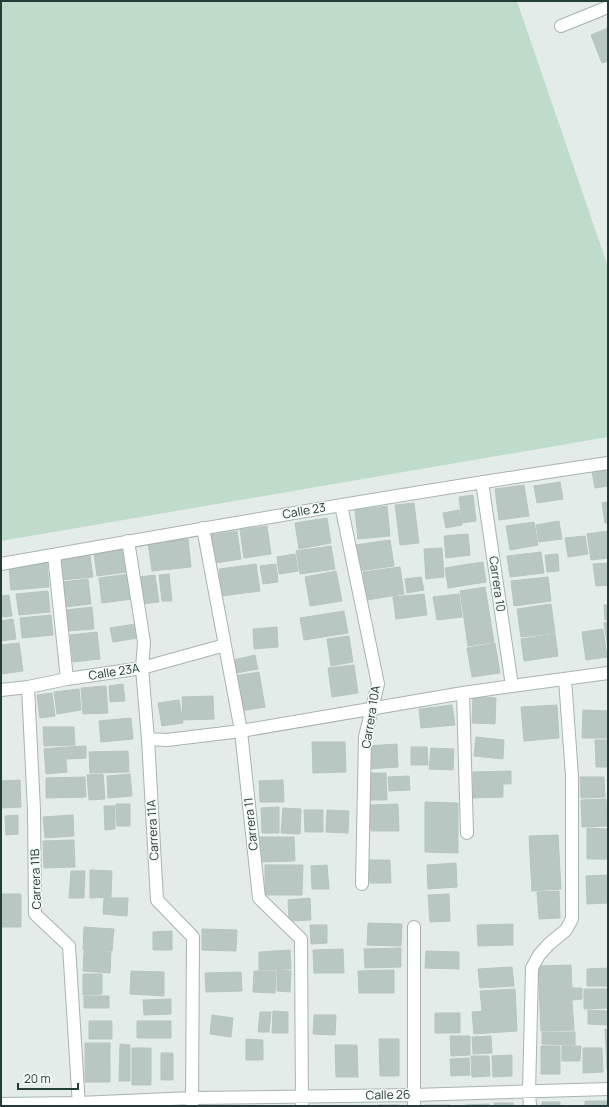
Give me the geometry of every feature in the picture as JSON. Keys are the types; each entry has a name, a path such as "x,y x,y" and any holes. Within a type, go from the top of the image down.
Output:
{"street":[{"path":"561,26 608,7"},
{"name":"Calle 23","path":"1,564 341,505 608,463"},
{"name":"Carrera 10","path":"482,482 512,686"},
{"name":"Carrera 10A","path":"341,505 378,684 366,737 362,884"},
{"name":"Carrera 11","path":"203,528 241,731 259,898 301,939 302,1101"},
{"name":"Carrera 11A","path":"128,541 144,642 142,668 148,739 157,900 193,937 192,1102"},
{"path":"54,554 67,679"},
{"name":"Calle 23A","path":"1,690 142,668 225,645"},
{"path":"148,739 167,740 241,731 462,693 608,673"},
{"path":"530,1106 529,1092 532,968 539,955 549,944 566,930 572,919 572,776 565,679"},
{"name":"Carrera 11B","path":"28,687 34,810 35,914 69,946 79,1104"},
{"path":"462,693 467,833"},
{"path":"414,927 414,1100"},
{"name":"Calle 26","path":"1,1104 414,1100 529,1092 608,1089"}],"green space":[{"path":"1,1 517,1 608,267 608,437 1,541"}],"building":[{"path":"608,28 608,61 602,63 591,35"},
{"path":"608,470 608,486 595,488 592,472"},
{"path":"560,482 563,499 537,503 534,486"},
{"path":"524,485 529,516 499,520 495,489"},
{"path":"473,495 476,521 462,523 459,497"},
{"path":"608,502 608,523 605,523 602,503"},
{"path":"414,503 419,543 400,545 395,505"},
{"path":"387,506 390,536 358,539 355,510"},
{"path":"459,510 462,525 446,528 443,513"},
{"path":"327,518 331,543 299,549 295,523"},
{"path":"559,521 562,539 539,542 536,525"},
{"path":"534,522 538,545 510,550 506,526"},
{"path":"267,526 271,554 244,558 240,530"},
{"path":"237,531 241,559 215,563 211,535"},
{"path":"608,531 608,558 591,560 587,534"},
{"path":"468,534 470,555 446,558 444,536"},
{"path":"585,536 588,554 568,557 565,538"},
{"path":"188,539 191,567 152,571 148,543"},
{"path":"390,540 394,566 359,571 355,545"},
{"path":"331,546 335,569 300,574 296,551"},
{"path":"442,548 444,577 426,579 424,549"},
{"path":"124,549 127,572 97,576 94,553"},
{"path":"541,552 544,573 510,577 507,556"},
{"path":"295,554 298,571 279,574 277,557"},
{"path":"558,554 559,571 547,572 545,555"},
{"path":"90,556 93,577 61,580 59,559"},
{"path":"47,562 49,587 11,590 9,566"},
{"path":"483,562 486,582 467,585 463,565"},
{"path":"608,563 608,585 596,586 593,564"},
{"path":"256,564 260,591 222,596 219,569"},
{"path":"276,564 278,582 263,584 260,566"},
{"path":"463,565 467,585 448,588 445,568"},
{"path":"400,567 404,594 367,600 363,572"},
{"path":"336,571 342,601 310,606 305,577"},
{"path":"129,574 132,599 102,603 99,578"},
{"path":"169,574 172,601 162,601 159,575"},
{"path":"155,575 159,602 142,604 139,577"},
{"path":"421,577 424,590 407,593 405,579"},
{"path":"548,577 551,601 514,606 511,581"},
{"path":"88,579 91,604 65,607 62,582"},
{"path":"485,587 494,642 468,646 460,591"},
{"path":"48,591 50,612 19,615 16,594"},
{"path":"424,594 427,615 396,619 393,597"},
{"path":"459,594 462,617 437,620 433,597"},
{"path":"9,595 12,616 1,617 1,596"},
{"path":"551,604 555,633 521,637 517,609"},
{"path":"604,605 608,605 608,620 605,620"},
{"path":"92,607 94,629 68,631 66,610"},
{"path":"344,611 348,633 304,640 300,618"},
{"path":"51,615 53,635 22,638 20,618"},
{"path":"13,619 16,639 1,641 1,621"},
{"path":"608,622 608,649 604,623"},
{"path":"135,624 138,638 113,642 110,628"},
{"path":"277,627 278,647 254,649 253,629"},
{"path":"603,629 607,657 586,660 582,632"},
{"path":"97,632 100,659 73,662 70,635"},
{"path":"555,634 558,656 524,661 521,639"},
{"path":"349,636 353,662 331,666 327,639"},
{"path":"19,643 23,671 1,674 1,645"},
{"path":"495,643 500,673 472,677 467,648"},
{"path":"255,655 258,669 236,673 234,660"},
{"path":"354,665 358,693 332,697 328,668"},
{"path":"259,672 265,707 240,711 234,676"},
{"path":"123,684 125,701 110,702 109,686"},
{"path":"106,686 108,713 83,714 81,688"},
{"path":"79,689 81,710 57,714 54,692"},
{"path":"52,693 55,716 40,718 37,695"},
{"path":"213,696 214,719 183,720 182,697"},
{"path":"473,696 496,698 495,724 472,723"},
{"path":"179,700 183,723 162,726 158,703"},
{"path":"452,705 455,725 421,728 419,709"},
{"path":"557,705 559,738 524,741 521,707"},
{"path":"583,710 608,711 608,738 582,738"},
{"path":"131,718 133,739 101,742 99,721"},
{"path":"43,727 74,727 75,745 44,746"},
{"path":"476,737 504,740 503,759 474,756"},
{"path":"595,740 608,740 608,767 596,767"},
{"path":"312,742 345,742 346,772 313,773"},
{"path":"397,744 398,767 369,769 367,746"},
{"path":"86,746 86,758 67,759 66,747"},
{"path":"65,747 67,772 46,774 44,749"},
{"path":"411,747 427,747 428,765 411,765"},
{"path":"431,748 454,749 453,770 429,769"},
{"path":"128,751 129,772 90,773 89,752"},
{"path":"511,771 511,784 503,784 503,797 473,798 473,772"},
{"path":"369,773 386,773 387,800 370,800"},
{"path":"103,774 105,799 89,800 87,775"},
{"path":"130,774 132,796 108,798 107,776"},
{"path":"409,776 410,790 389,791 388,777"},
{"path":"85,777 86,797 46,798 46,778"},
{"path":"580,777 604,777 605,797 581,798"},
{"path":"20,780 21,807 1,808 1,781"},
{"path":"283,780 284,802 260,802 259,781"},
{"path":"606,799 607,826 582,827 581,800"},
{"path":"425,802 458,803 458,853 425,852"},
{"path":"116,804 130,804 130,826 117,826"},
{"path":"398,804 399,831 371,831 370,805"},
{"path":"104,806 115,806 115,829 105,830"},
{"path":"279,807 279,833 262,833 261,808"},
{"path":"283,808 301,809 300,834 281,833"},
{"path":"304,810 323,810 323,832 305,832"},
{"path":"327,810 349,811 348,833 326,832"},
{"path":"18,815 18,834 6,835 5,816"},
{"path":"73,815 74,836 45,838 43,817"},
{"path":"587,828 608,829 608,859 587,859"},
{"path":"558,835 561,889 532,891 529,836"},
{"path":"259,837 294,837 295,861 259,862"},
{"path":"74,840 75,867 44,868 43,841"},
{"path":"369,860 390,860 391,883 370,883"},
{"path":"456,863 457,887 428,889 427,865"},
{"path":"265,865 303,865 302,895 265,895"},
{"path":"327,865 329,889 312,889 311,866"},
{"path":"90,870 112,871 111,897 90,898"},
{"path":"71,871 85,871 84,898 69,898"},
{"path":"608,875 608,903 587,904 586,876"},
{"path":"559,891 560,918 539,919 537,892"},
{"path":"1,894 21,894 21,927 1,927"},
{"path":"449,894 450,921 430,922 428,895"},
{"path":"104,898 128,898 127,916 103,914"},
{"path":"310,898 311,920 289,921 288,900"},
{"path":"368,923 402,924 401,946 367,945"},
{"path":"513,924 513,945 478,946 477,925"},
{"path":"310,925 327,925 327,943 311,944"},
{"path":"84,927 114,929 112,951 83,950"},
{"path":"202,929 237,930 236,951 202,950"},
{"path":"172,931 172,950 153,950 153,932"},
{"path":"401,948 401,967 365,968 364,949"},
{"path":"343,949 344,973 314,973 313,950"},
{"path":"290,950 291,969 259,970 259,952"},
{"path":"84,951 111,952 110,973 83,971"},
{"path":"426,951 459,952 459,969 425,968"},
{"path":"571,965 572,988 582,988 582,999 572,1000 574,1030 541,1031 538,966"},
{"path":"512,967 514,986 480,988 478,969"},
{"path":"608,968 608,986 587,986 587,969"},
{"path":"277,970 291,971 290,992 277,991"},
{"path":"394,970 394,993 359,993 358,971"},
{"path":"131,971 164,972 164,996 130,994"},
{"path":"254,971 276,971 275,993 253,992"},
{"path":"241,972 242,991 206,992 205,973"},
{"path":"83,974 102,974 102,994 83,995"},
{"path":"515,989 516,1009 482,1011 480,991"},
{"path":"584,989 608,989 608,1008 584,1009"},
{"path":"84,996 109,996 109,1008 84,1008"},
{"path":"171,999 171,1014 144,1015 143,1000"},
{"path":"516,1009 517,1031 474,1034 472,1012"},
{"path":"588,1010 608,1011 608,1025 588,1024"},
{"path":"273,1011 288,1012 288,1033 272,1033"},
{"path":"260,1012 271,1012 269,1032 258,1032"},
{"path":"435,1013 460,1013 460,1033 435,1033"},
{"path":"212,1015 233,1018 231,1037 210,1034"},
{"path":"314,1015 336,1015 335,1035 313,1034"},
{"path":"89,1021 112,1021 112,1039 89,1039"},
{"path":"137,1021 171,1021 171,1038 137,1038"},
{"path":"605,1029 608,1029 608,1070 607,1070"},
{"path":"542,1032 575,1032 575,1045 542,1044"},
{"path":"450,1036 470,1036 470,1055 451,1056"},
{"path":"491,1036 492,1053 473,1054 472,1037"},
{"path":"246,1039 263,1040 263,1060 246,1060"},
{"path":"379,1039 399,1039 399,1076 380,1076"},
{"path":"85,1043 110,1043 110,1054 85,1054"},
{"path":"120,1044 130,1045 130,1081 119,1081"},
{"path":"335,1045 357,1045 358,1077 336,1077"},
{"path":"541,1046 560,1046 560,1074 541,1074"},
{"path":"562,1046 581,1046 580,1061 562,1061"},
{"path":"132,1048 151,1048 151,1085 132,1085"},
{"path":"583,1048 602,1048 603,1072 583,1073"},
{"path":"161,1053 173,1053 173,1080 161,1080"},
{"path":"85,1054 110,1054 110,1062 85,1062"},
{"path":"512,1055 512,1076 493,1077 492,1056"},
{"path":"471,1056 489,1056 490,1076 472,1077"},
{"path":"469,1058 470,1075 451,1076 450,1059"},
{"path":"85,1062 110,1062 110,1082 85,1082"},
{"path":"585,1101 604,1101 604,1106 585,1106"},
{"path":"604,1101 608,1101 608,1106 604,1106"},
{"path":"542,1102 560,1102 560,1106 542,1106"},
{"path":"494,1103 513,1103 513,1106 494,1106"},
{"path":"489,1104 489,1106 465,1106 465,1105"},
{"path":"399,1105 399,1106 378,1106"},
{"path":"450,1105 450,1106 424,1106"}]}
